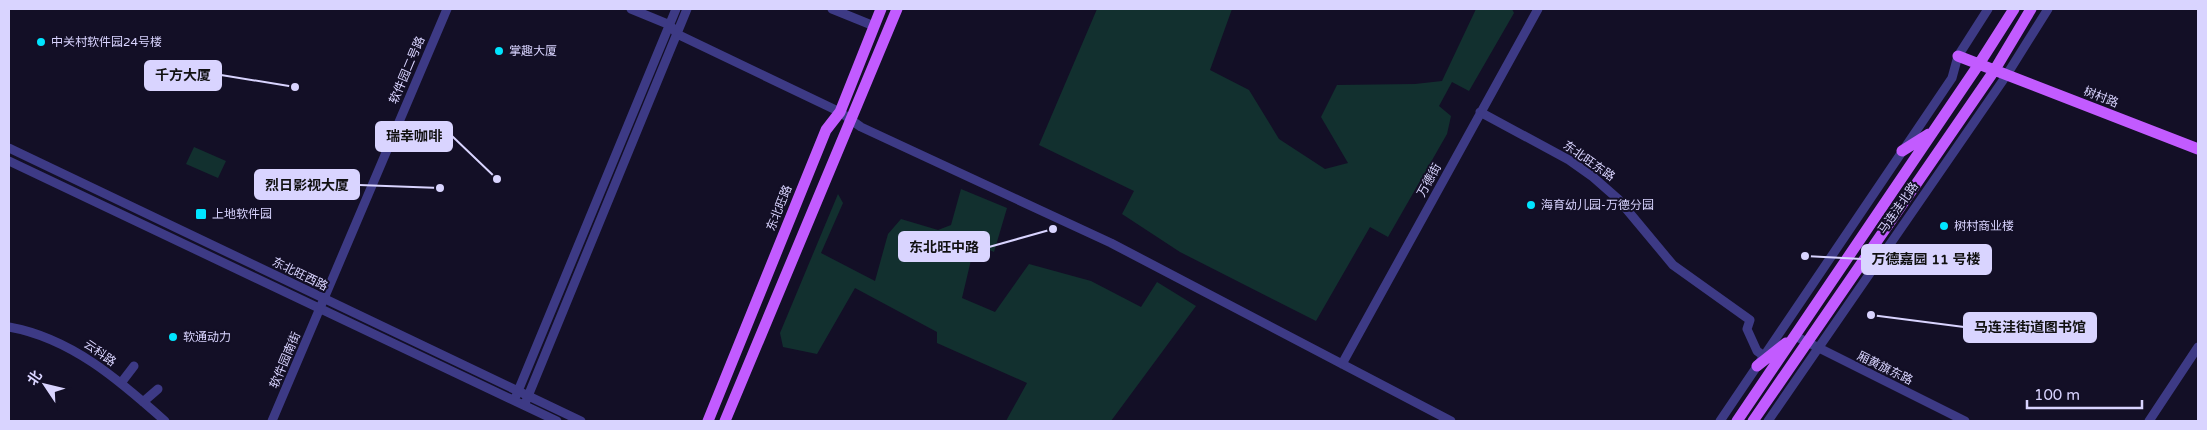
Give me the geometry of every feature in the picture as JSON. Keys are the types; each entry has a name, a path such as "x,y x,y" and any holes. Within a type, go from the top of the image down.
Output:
{"main road":[{"name":"东北旺路","path":"708,421 826,130 840,112 881,9"},
{"path":"725,421 836,153 852,121 897,9"},
{"name":"马连洼北路","path":"1737,421 1979,64 2014,9"},
{"name":"马连洼北路","path":"1753,421 1994,71 2031,9"},
{"name":"树村路","path":"1958,56 2198,149"},
{"path":"1902,151 1933,132"},
{"path":"1757,366 1795,336"}],"street":[{"name":"软件园二号路","path":"321,309 376,171 447,9"},
{"path":"631,9 670,25 677,34 840,112 852,121 1082,228 1451,421"},
{"path":"514,401 676,9"},
{"path":"524,406 687,9"},
{"path":"832,9 874,26"},
{"name":"万德街","path":"1342,364 1538,9"},
{"path":"1720,421 1952,78 1958,56 1988,9"},
{"name":"马连洼北路","path":"1768,421 2006,76 2048,9"},
{"name":"东北旺东路","path":"1480,112 1569,160 1618,199 1673,265 1750,320 1747,329 1757,351 1764,356"},
{"name":"东北旺西路","path":"9,148 581,421"},
{"name":"东北旺西路","path":"9,161 557,421"},
{"name":"软件园南街","path":"272,421 321,309"},
{"name":"云科路","path":"9,327 25,330 76,351 120,383 165,421"},
{"name":"厢黄旗东路","path":"1795,336 1965,421"},
{"path":"2149,421 2198,347"},
{"path":"120,383 134,366"},
{"path":"143,402 158,389"}],"green space":[{"path":"1097,9 1232,9 1210,70 1249,90 1279,139 1325,169 1348,163 1321,117 1337,85 1415,84 1442,81 1476,9 1512,9 1514,13 1469,91 1452,82 1439,106 1451,116 1447,134 1388,237 1370,227 1316,321 1180,252 1122,214 1134,191 1039,145"},
{"path":"194,147 226,161 218,178 186,164"},
{"path":"961,189 1007,208 994,252 975,243 962,298 995,312 1029,264 1091,281 1141,307 1157,282 1196,306 1111,421 1006,421 1027,383 937,343 937,332 855,288 817,354 783,347 780,333 838,194 843,203 821,253 875,281 888,234 901,219 938,230 951,225"}],"place":[{"name":"中关村软件园24号楼","path":"41,42"},
{"name":"掌趣大厦","path":"499,51"},
{"name":"千方大厦","path":"295,87"},
{"name":"瑞幸咖啡","path":"497,179"},
{"name":"烈日影视大厦","path":"440,188"},
{"name":"海育幼儿园-万德分园","path":"1531,205"},
{"name":"上地软件园","path":"201,214"},
{"name":"树村商业楼","path":"1944,226"},
{"name":"东北旺中路","path":"1053,229"},
{"name":"万德嘉园 11 号楼","path":"1805,256"},
{"name":"马连洼街道图书馆","path":"1871,315"},
{"name":"软通动力","path":"173,337"}]}
